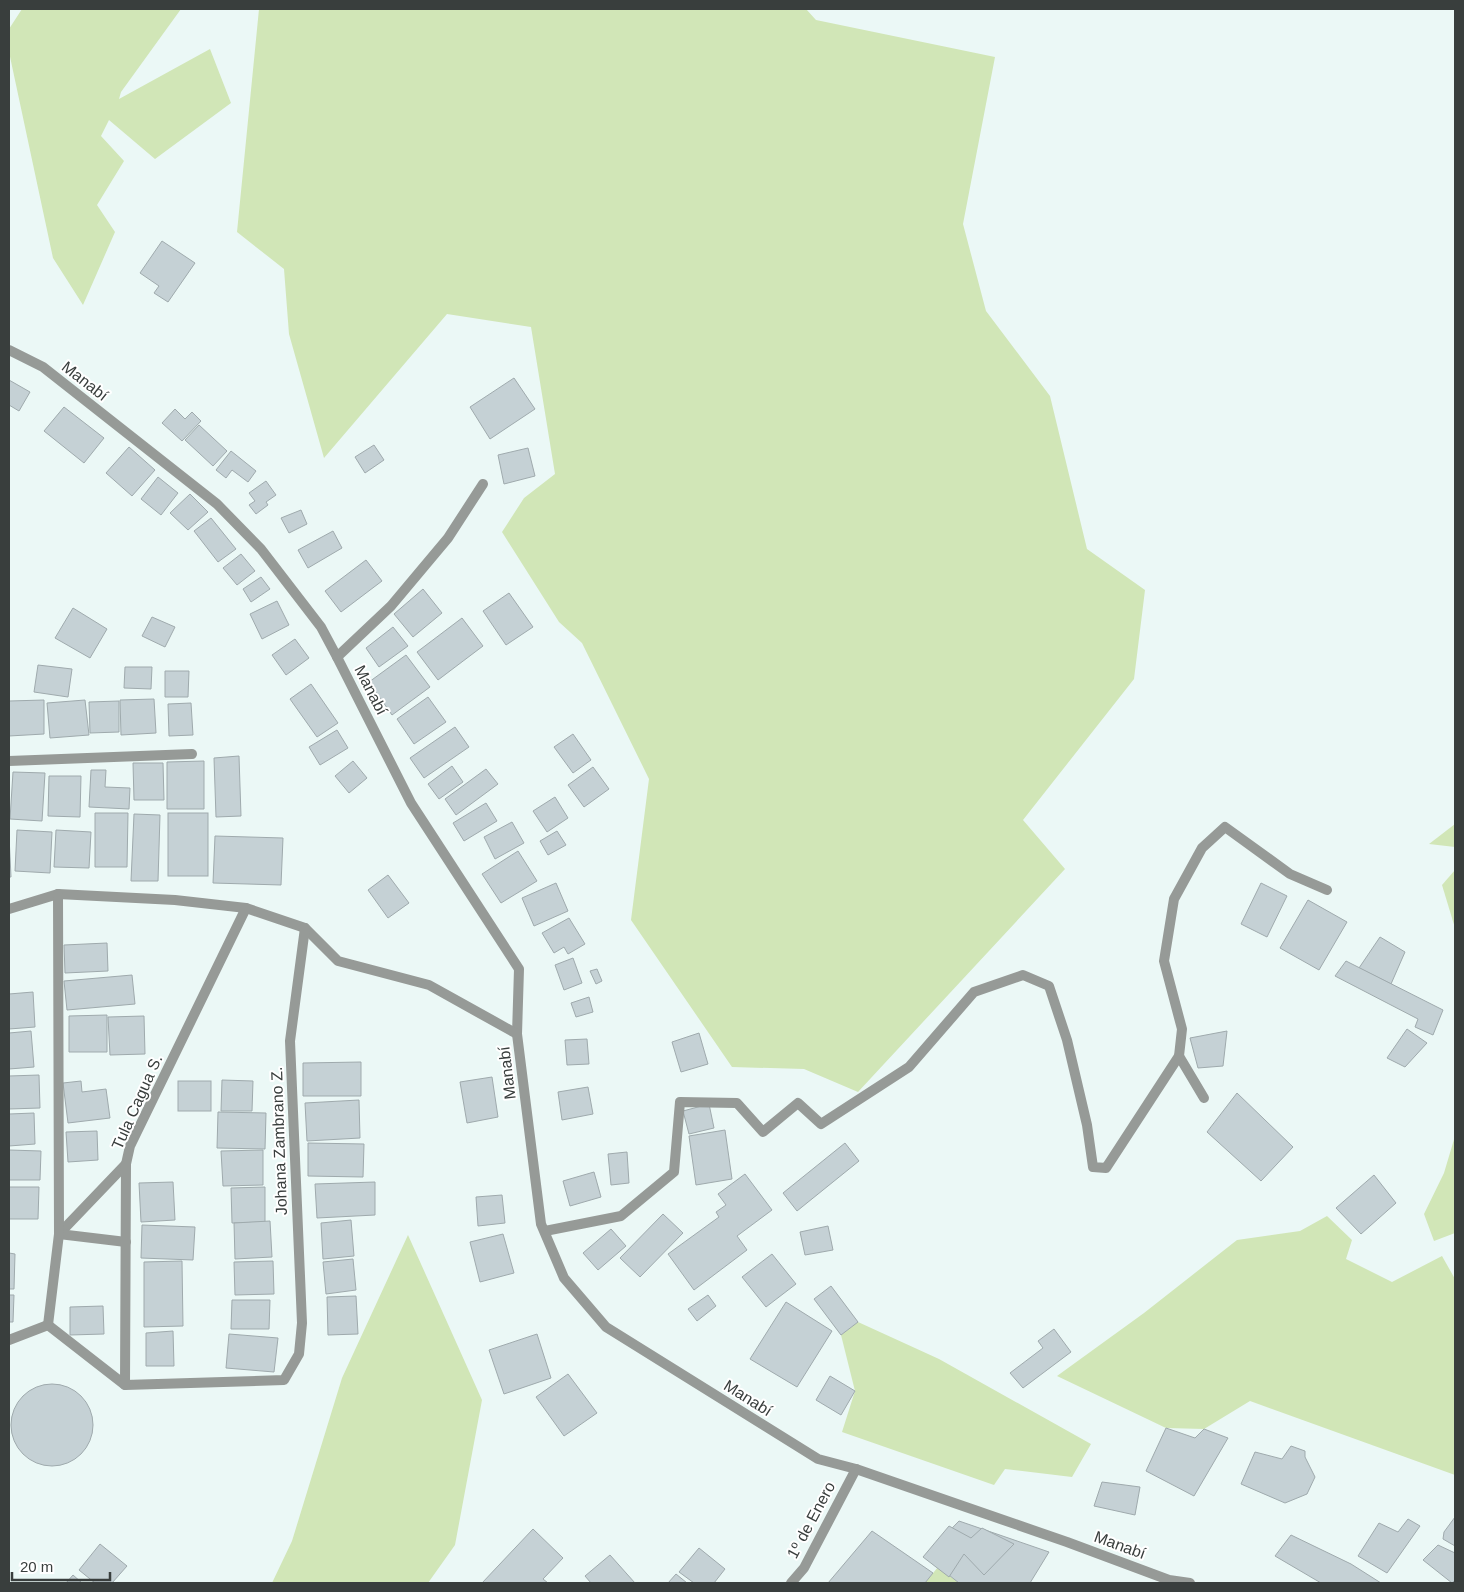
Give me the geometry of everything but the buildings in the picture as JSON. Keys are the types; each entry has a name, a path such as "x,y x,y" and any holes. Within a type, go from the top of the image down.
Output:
{"street":[{"name":"Manabí","path":"9,350 43,367 217,504 261,549 321,627 410,803 520,969 518,1034 541,1224 564,1278 606,1327 818,1459 856,1469 1058,1539 1169,1580 1190,1583"},
{"path":"337,656 391,606 448,538 483,484"},
{"path":"9,762 192,754"},
{"path":"545,1231 621,1216 674,1172 680,1102 737,1103 763,1132 798,1103 821,1124 909,1068 974,992 1024,975 1049,986 1067,1040 1087,1125 1093,1168 1106,1168 1179,1056 1182,1029 1164,961 1174,898 1202,848 1225,827 1290,874 1327,890"},
{"path":"9,910 58,894 175,900 246,908 305,928 338,962 429,985 518,1034"},
{"path":"48,1325 59,1234 58,894"},
{"name":"Tula Cagua S.","path":"125,1385 126,1164 130,1146 246,908"},
{"name":"Johana Zambrano Z.","path":"125,1385 284,1380 299,1354 302,1323 290,1041 305,928"},
{"path":"1179,1056 1204,1098"},
{"path":"59,1234 126,1164"},
{"path":"59,1234 126,1242"},
{"path":"9,1340 48,1325"},
{"path":"48,1325 125,1385"},
{"name":"1º de Enero","path":"791,1583 804,1568 856,1469"}],"green space":[{"path":"22,9 181,9 121,92 119,99 210,49 231,103 155,159 109,120 101,136 124,161 97,205 115,232 83,305 53,258 9,52 9,29"},
{"path":"259,9 806,9 816,20 995,57 963,224 986,311 1050,396 1087,549 1145,590 1134,679 1023,820 1065,869 858,1092 804,1069 732,1067 631,920 649,779 582,643 559,622 502,532 524,498 555,474 531,327 447,314 324,458 289,334 284,269 237,232"},
{"path":"1455,824 1455,847 1429,844"},
{"path":"1455,870 1455,928 1442,885"},
{"path":"1455,1136 1455,1233 1434,1241 1424,1214 1444,1173"},
{"path":"1327,1216 1352,1240 1346,1259 1392,1282 1442,1256 1455,1279 1455,1475 1250,1401 1204,1429 1166,1428 1057,1376 1144,1313 1237,1240 1300,1231"},
{"path":"408,1235 482,1400 455,1545 428,1583 272,1583 292,1541 342,1378"},
{"path":"858,1322 939,1359 1091,1444 1072,1477 1005,1469 994,1485 842,1432 855,1391 841,1335"},
{"path":"938,1567 959,1583 925,1583"}]}
